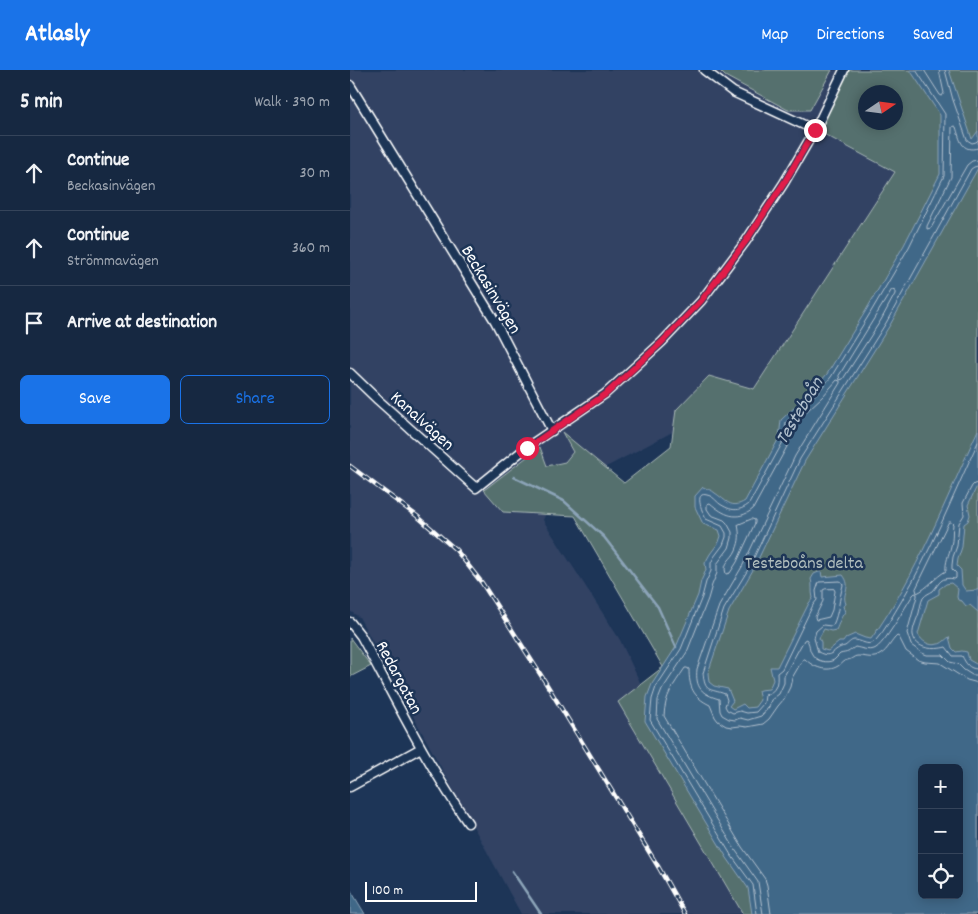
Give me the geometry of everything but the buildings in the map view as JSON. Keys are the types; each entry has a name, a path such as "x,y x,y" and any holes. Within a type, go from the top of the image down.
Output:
{"street":[{"path":"704,70 733,92 815,130"},
{"path":"552,431 606,394 662,342 701,301 746,241 784,183 815,130 844,70"},
{"name":"Beckasinvägen","path":"350,85 495,321 552,431"},
{"name":"Kanalvägen","path":"350,373 476,488 552,431"},
{"name":"Redargatan","path":"350,622 361,636 421,748 468,823"},
{"path":"350,787 421,748"}],"shaded area":[{"path":"350,70 851,70 818,131 895,172 754,389 610,465 558,487 543,520 620,640 753,914 521,914 359,617 350,611"}],"green space":[{"path":"719,70 832,70 810,110 788,110 725,76"},
{"name":"Testeboåns delta","path":"848,70 978,70 978,914 743,914 618,702 663,667 575,516 503,512 484,490 540,447 547,466 565,462 573,452 562,432 624,483 671,446 676,410 709,376 754,389 895,172 818,131"},
{"path":"350,638 371,666 350,677"}],"water":[{"name":"Testeboån","path":"910,70 949,70 972,139 978,131 978,168 890,325 805,461 753,570 729,611 708,673 709,682 714,686 728,689 733,701 729,706 733,709 743,704 747,708 755,707 760,700 758,691 769,689 773,680 770,667 777,667 813,598 811,579 814,574 821,571 822,577 843,575 846,579 847,587 846,604 843,606 845,612 836,630 824,629 819,638 821,649 828,651 839,642 843,642 846,638 855,634 871,639 887,615 916,563 978,430 978,484 968,505 970,515 968,521 964,524 962,547 957,566 961,570 962,585 966,591 978,589 978,612 970,605 966,606 962,601 958,600 958,589 951,583 946,584 939,589 939,594 928,600 918,634 924,641 932,645 941,643 949,637 952,648 956,652 967,652 969,660 978,665 978,914 752,914 748,888 727,858 645,721 647,697 652,684 676,647 698,595 706,570 705,563 721,536 719,530 703,524 695,507 695,496 703,487 732,504 736,505 745,501 779,438 781,420 827,374 904,245 940,174 940,115"},
{"path":"350,889 365,914 350,914"}],"waterway":[{"path":"514,477 564,501 604,537 658,607 676,647"},
{"path":"512,871 541,914"}],"railway":[{"path":"350,466 417,516 456,550 482,583 544,680 685,914"}],"route":[{"path":"527,448 606,394 662,342 701,301 746,241 784,183 815,130"}]}
